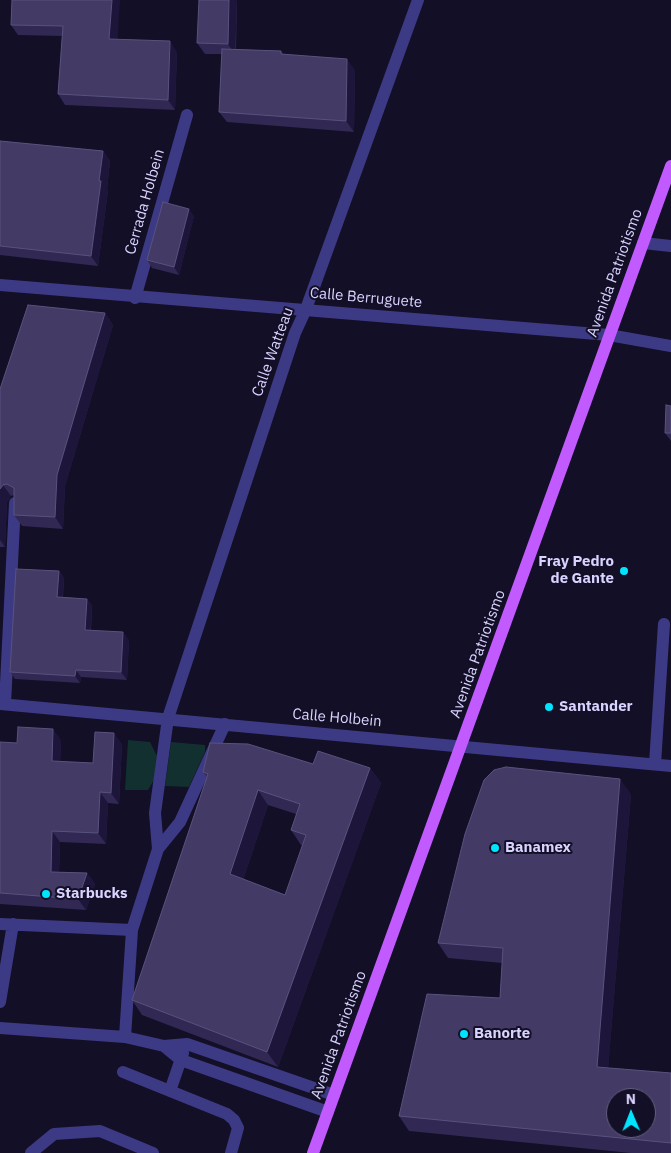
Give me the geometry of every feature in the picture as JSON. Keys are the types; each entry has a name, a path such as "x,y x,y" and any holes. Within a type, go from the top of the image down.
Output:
{"main road":[{"name":"Avenida Patriotismo","path":"313,1153 671,166"}],"street":[{"name":"Calle Watteau","path":"158,850 155,813 168,718 295,333 306,309 418,0"},
{"name":"Cerrada Holbein","path":"135,298 187,115"},
{"path":"642,243 671,246"},
{"name":"Calle Berruguete","path":"0,285 135,298 306,309 610,334 671,346"},
{"path":"3,704 15,503"},
{"path":"655,764 664,624"},
{"name":"Calle Holbein","path":"3,704 671,766"},
{"path":"125,1037 132,930 158,850 180,822 225,724"},
{"path":"0,1002 6,924 132,930"},
{"path":"0,1028 125,1037 164,1046 187,1044 334,1095"},
{"path":"170,1091 187,1044"},
{"path":"164,1046 181,1060 328,1112"},
{"path":"123,1072 227,1114 234,1120 238,1128 231,1153"},
{"path":"31,1153 54,1134 100,1131 153,1153"}],"green space":[{"path":"128,740 150,742 157,756 154,780 148,790 125,790"},
{"path":"171,742 205,745 205,752 189,787 165,786"}],"building":[{"path":"12,0 112,0 109,39 170,41 168,100 58,94 63,26 11,25"},
{"path":"199,0 229,0 228,44 197,43"},
{"path":"222,49 281,51 281,54 347,59 346,121 219,112"},
{"path":"0,141 103,151 91,256 0,246"},
{"path":"163,202 189,209 174,267 147,260"},
{"path":"28,305 105,313 57,475 55,517 14,515 14,488 7,484 3,485 0,489 0,389"},
{"path":"666,405 671,406 671,433 665,433"},
{"path":"16,569 59,571 57,597 87,599 85,630 123,632 121,672 76,670 75,676 10,672"},
{"path":"18,727 53,729 52,761 93,763 95,732 114,733 111,793 100,792 98,833 52,831 51,872 87,873 78,899 0,893 0,742 17,743"},
{"path":"210,743 248,744 313,764 318,751 370,768 267,1052 132,1000 208,774 203,772","holes":["258,790 300,804 291,830 306,835 285,895 230,874"]},
{"path":"506,767 620,779 597,1067 671,1073 671,1143 621,1138 656,1138 656,1088 606,1088 606,1137 399,1116 427,994 500,998 503,948 438,943 465,834 484,780 494,770"}],"place":[{"name":"Fray Pedro de Gante","path":"624,571"},
{"name":"Santander","path":"549,707"},
{"name":"Banamex","path":"495,848"},
{"name":"Starbucks","path":"46,894"},
{"name":"Banorte","path":"464,1034"}]}
